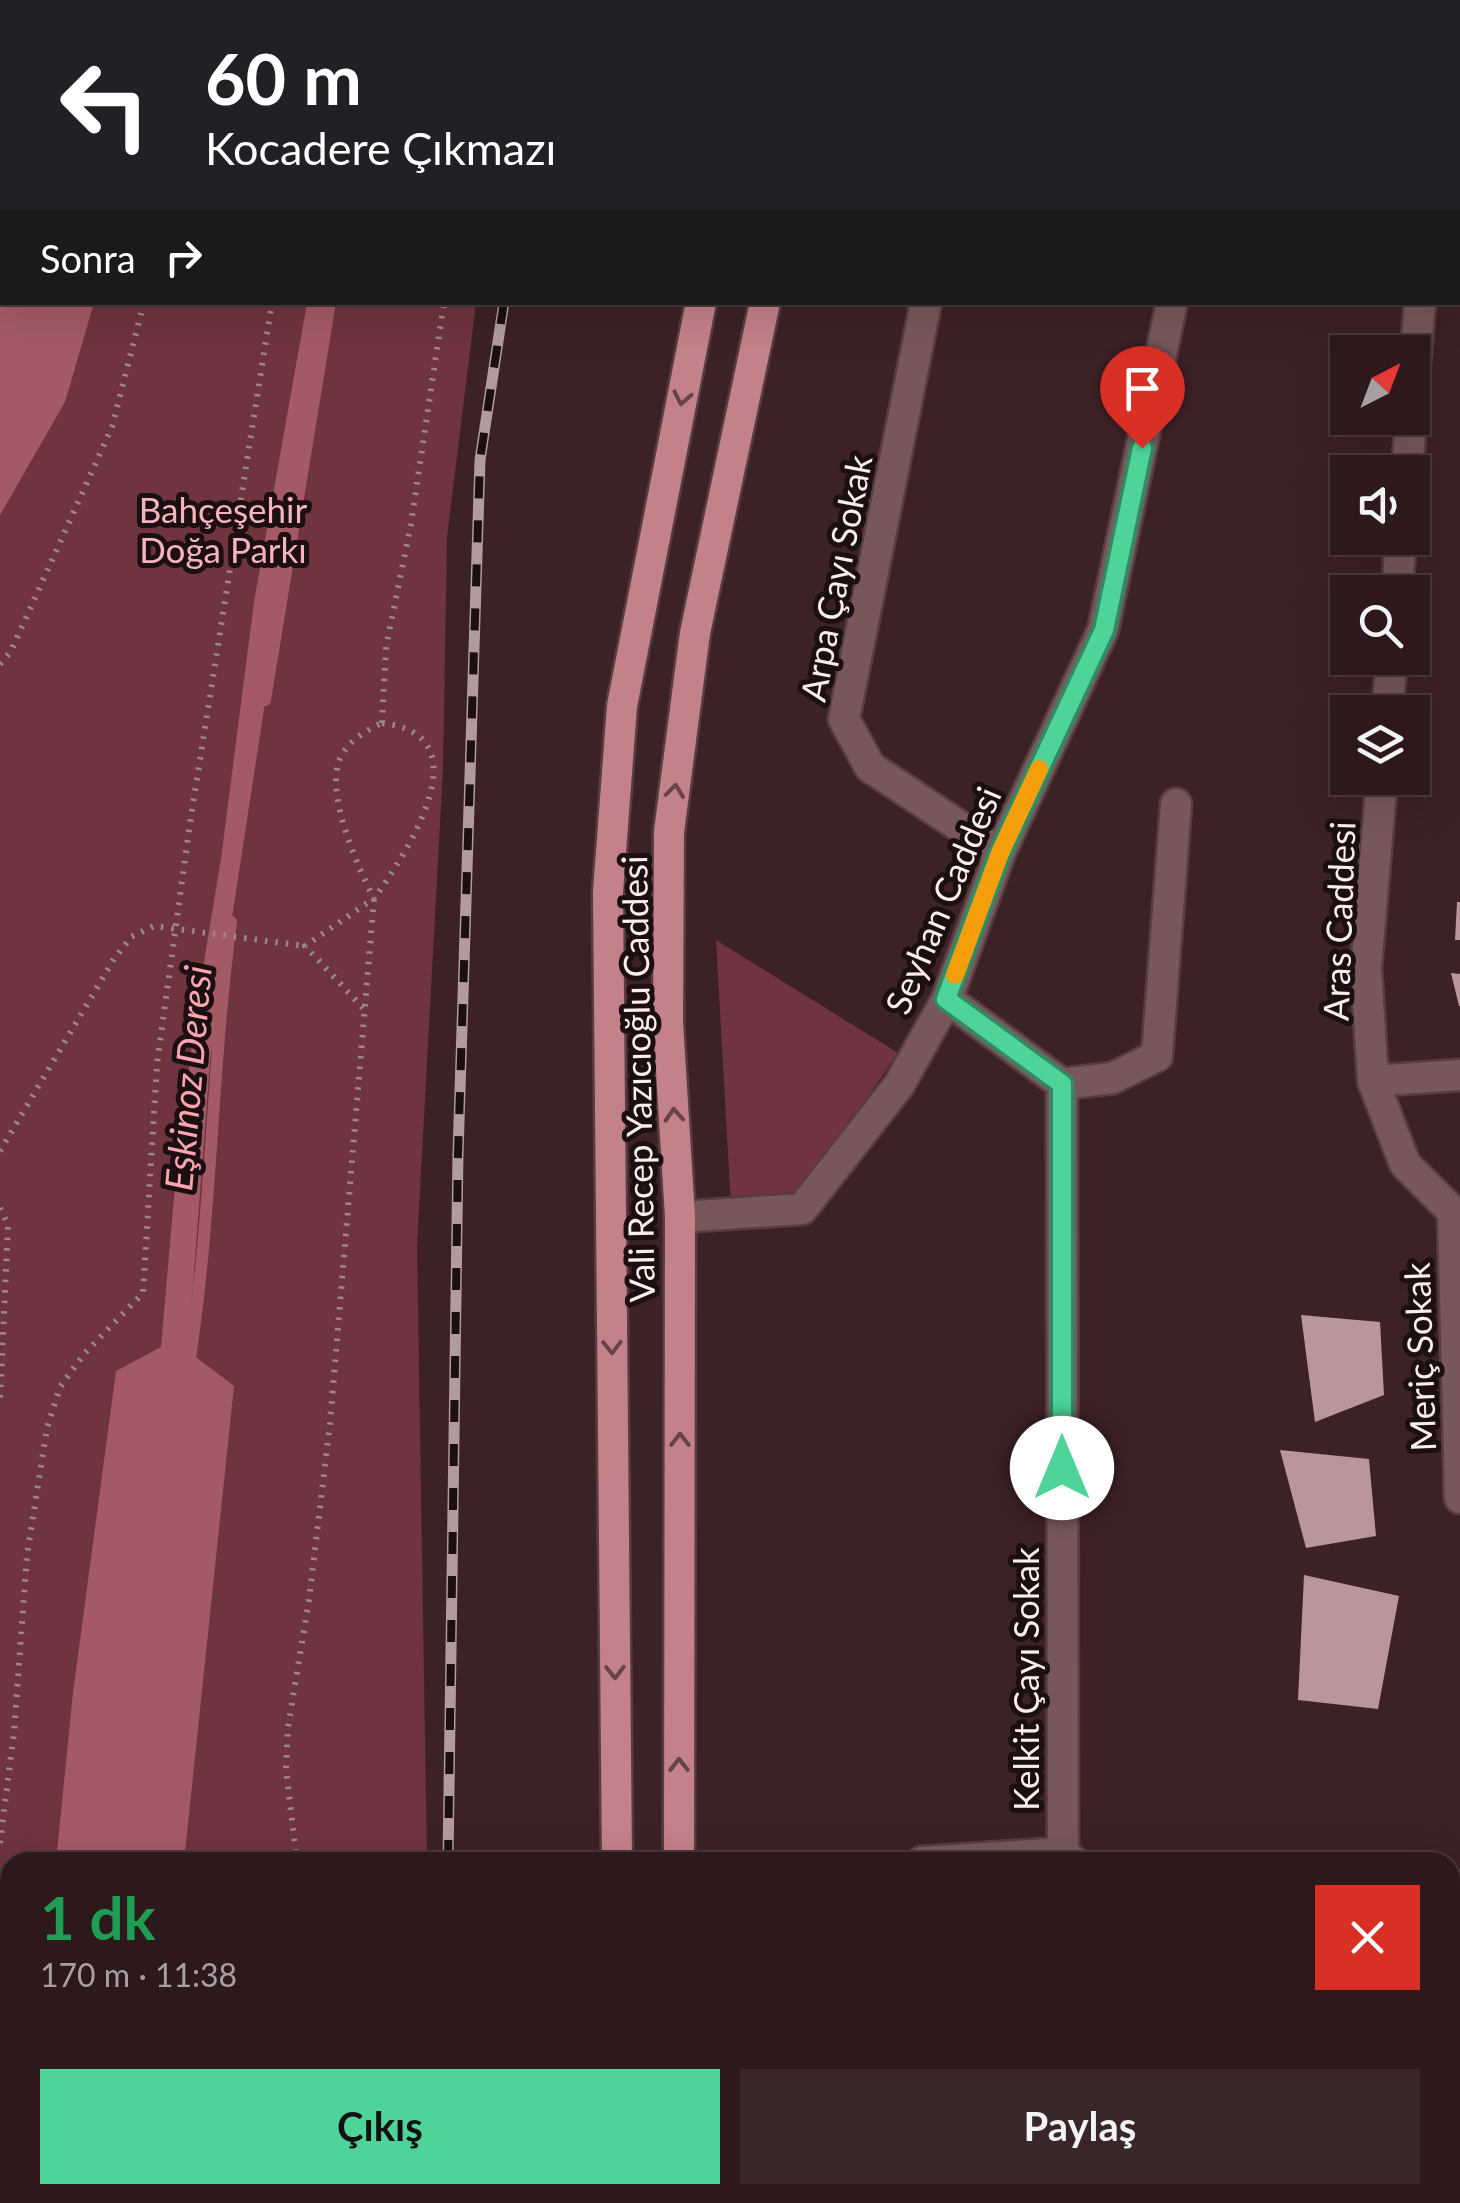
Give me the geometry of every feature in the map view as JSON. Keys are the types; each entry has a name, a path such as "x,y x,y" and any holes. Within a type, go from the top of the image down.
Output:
{"main road":[{"name":"Vali Recep Yazıcıoğlu Caddesi","path":"617,1852 608,892 622,706 700,305"},
{"name":"Vali Recep Yazıcıoğlu Caddesi","path":"679,1852 680,1217 668,1022 669,832 695,633 764,305"}],"street":[{"name":"Arpa Çayı Sokak","path":"925,305 844,719 870,767 1000,853"},
{"name":"Seyhan Caddesi","path":"680,1217 802,1209 898,1086 946,999 1000,853 1104,630 1171,305"},
{"path":"1417,335 1420,305"},
{"name":"Aras Caddesi","path":"1381,795 1366,968 1372,1081 1405,1164 1456,1217"},
{"path":"946,999 1062,1084 1114,1078 1157,1056 1176,804"},
{"path":"1372,1081 1460,1075"},
{"name":"Kelkit Çayı Sokak","path":"1062,1084 1068,1852"},
{"name":"Meriç Sokak","path":"1456,1217 1460,1498"}],"path":[{"path":"0,664 10,651 112,428 143,305"},
{"path":"0,1843 14,1732 27,1555 46,1428 60,1387 84,1354 143,1292 157,1064 272,305"},
{"path":"382,723 386,647 410,524 444,305"},
{"path":"297,1852 286,1770 288,1728 309,1600 330,1422 374,899 426,810 434,788 430,750 418,734 400,725 382,723 348,746 338,765 337,788 345,825 374,899"},
{"path":"306,946 374,899"},
{"path":"0,1151 114,959 131,937 154,926 306,946 363,1008"},
{"path":"0,1208 8,1224 0,1400"}],"green space":[{"name":"Bahçeşehir Doğa Parkı","path":"0,305 476,305 447,537 443,769 417,1246 427,1852 0,1852"},
{"path":"716,940 898,1053 797,1199 731,1207"}],"shaded area":[{"path":"0,305 93,305 65,402 0,515"},
{"path":"307,305 324,305 210,1061 188,1351 234,1386 185,1852 57,1852 73,1693 116,1371 161,1347 177,1163 254,602"}],"building":[{"path":"1460,902 1460,940 1455,940"},
{"path":"1451,973 1460,974 1460,1006 1459,1006"},
{"path":"1301,1315 1380,1322 1384,1395 1315,1422"},
{"path":"1280,1450 1369,1459 1376,1536 1306,1548"},
{"path":"1304,1575 1399,1596 1378,1709 1298,1700"}],"waterway":[{"name":"Eşkinoz Deresi","path":"265,700 330,305"},
{"name":"Eşkinoz Deresi","path":"188,1370 202,1259 231,922"}],"railway":[{"path":"448,1852 458,1154 480,460 504,305"}],"slow traffic":[{"path":"955,975 1000,853 1039,769"}],"route":[{"path":"1062,1468 1062,1084 946,999 1000,853 1104,630 1142,448"}]}
